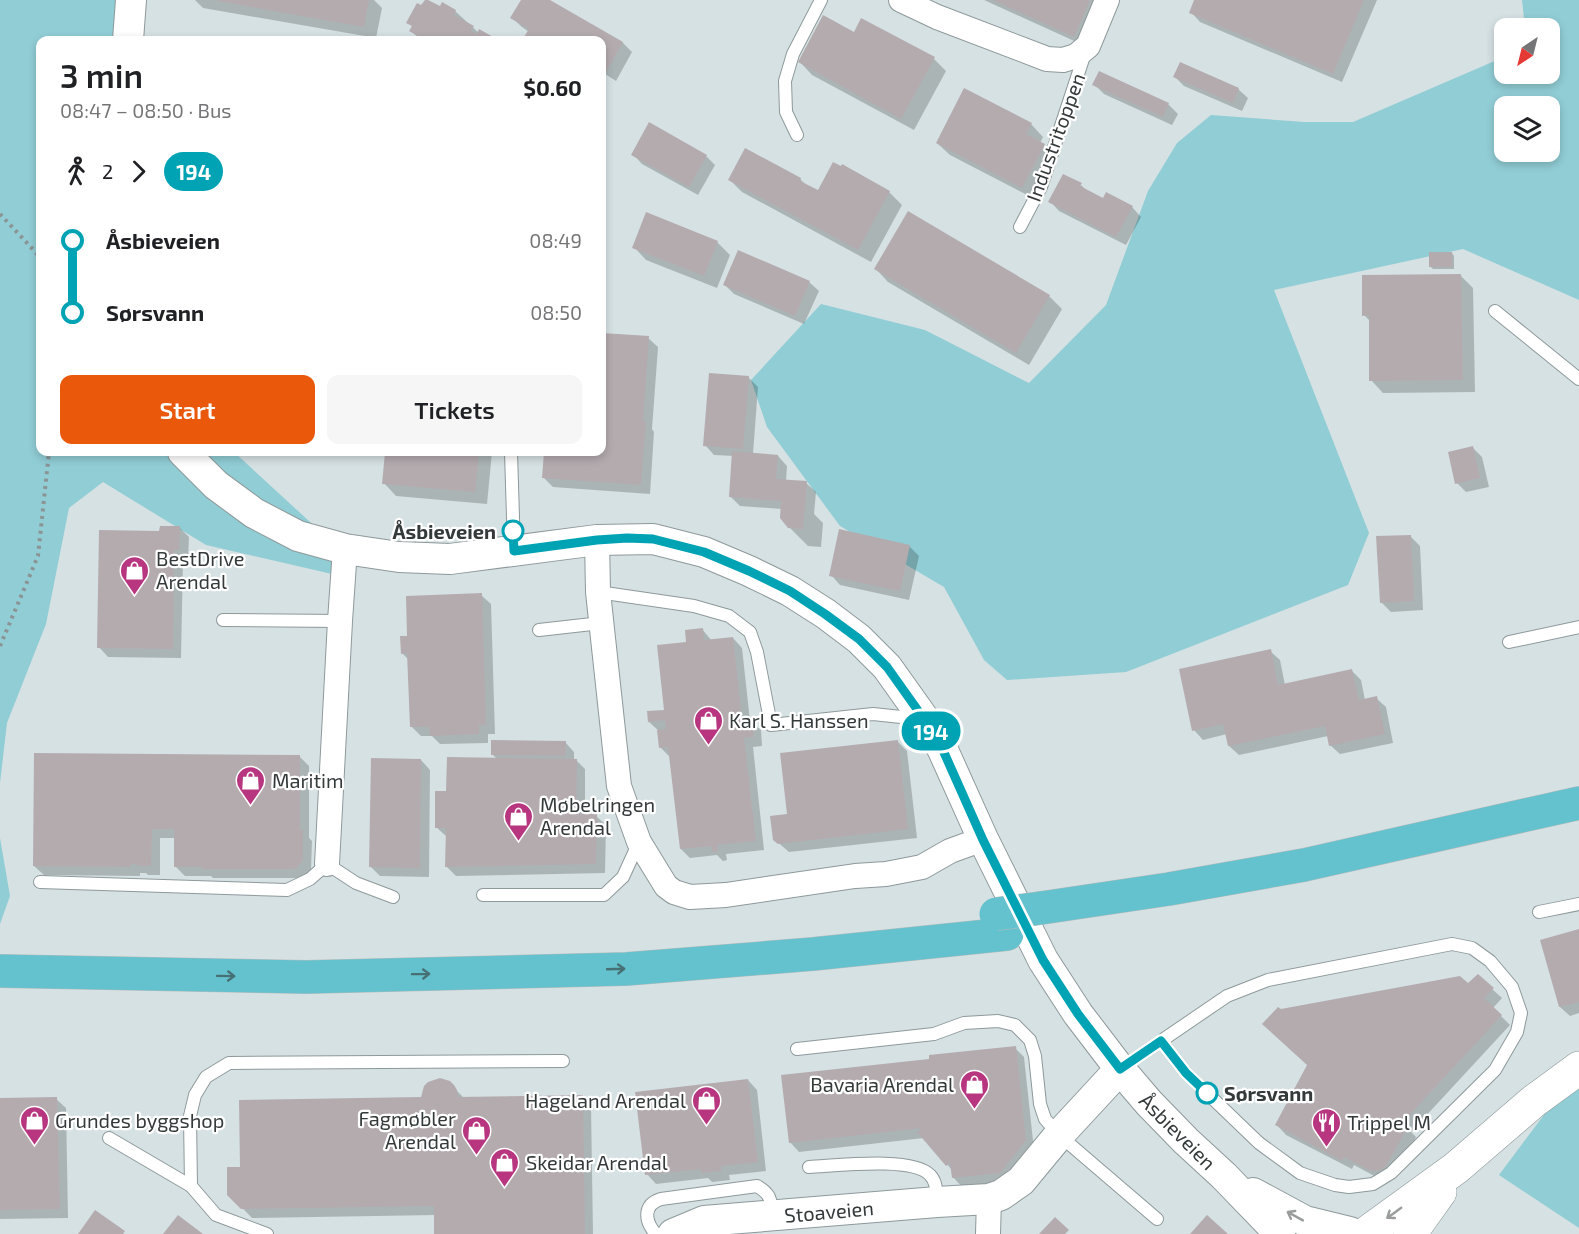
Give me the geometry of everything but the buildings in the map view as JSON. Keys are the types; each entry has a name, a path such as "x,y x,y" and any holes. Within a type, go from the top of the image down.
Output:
{"highway":[{"path":"1045,918 1169,889 1304,865 1579,803"},
{"path":"0,971 306,977 614,969 813,954 1001,924 1295,888 1579,824"},
{"path":"0,953 318,955 636,947 1001,924"}],"main road":[{"path":"1354,1234 1456,1168 1534,1101 1579,1068"},
{"path":"1410,1234 1456,1168"}],"street":[{"path":"128,36 131,0"},
{"name":"Industritoppen","path":"901,0 937,17 1047,59 1063,60 1076,56 1088,46 1107,0"},
{"name":"Åsbieveien","path":"187,456 216,485 254,513 298,536 345,549 399,557 450,560 597,540 653,539 704,552 749,571 790,591 825,614 859,639 887,667 924,719 942,748 983,840 1043,960 1078,1014 1120,1069 1186,1141 1224,1176 1280,1234"},
{"path":"597,540 598,592 619,786 639,842 666,886 674,892 690,897 726,895 855,876 886,874 922,867 950,851 983,840"},
{"path":"327,864 345,549"},
{"name":"Stoaveien","path":"673,1234 704,1221 989,1199 1001,1195 1021,1181 1059,1135 1120,1069"},
{"name":"Åsbieveien","path":"1224,1176 1305,1221 1354,1234"},
{"path":"988,1234 989,1199"}],"lane":[{"path":"797,135 786,112 785,81 793,54 821,0"},
{"name":"Industritoppen","path":"1020,227 1041,187 1088,46"},
{"path":"1496,311 1579,379"},
{"path":"511,456 514,551"},
{"path":"598,592 694,606 729,616 750,632 757,652 771,725 873,714 924,719"},
{"path":"224,620 340,621"},
{"path":"539,630 602,622"},
{"path":"1509,642 1579,627"},
{"path":"483,895 604,895 623,877 639,842"},
{"path":"40,882 287,890 310,879 327,864 356,883 393,897"},
{"path":"1539,912 1579,904"},
{"path":"1120,1069 1161,1041 1227,996 1268,980 1452,944 1472,948 1490,961 1512,987 1521,1013 1517,1032 1496,1070 1391,1173 1373,1184 1349,1187 1335,1185 1300,1173 1259,1143 1186,1073 1161,1041"},
{"path":"797,1049 934,1034 964,1023 998,1021 1015,1025 1030,1040 1035,1056 1040,1104 1045,1119 1059,1135 1157,1219"},
{"path":"192,1186 190,1116 195,1095 206,1077 230,1063 563,1061"},
{"path":"109,1138 192,1186 216,1215 267,1234"},
{"path":"809,1167 891,1163 921,1168 930,1175 935,1183 937,1202"},
{"path":"656,1234 648,1220 648,1209 653,1202 661,1199 757,1186 766,1191 770,1198 773,1215"}],"path":[{"path":"0,214 36,253"},
{"path":"0,646 38,556 49,456"}],"shaded area":[{"path":"0,0 139,0 140,36 36,36 36,456 238,456 335,545 332,574 206,545 103,482 69,508 46,624 7,723 0,783"},
{"path":"1522,0 1579,0 1579,300 1463,249 1274,290 1369,533 1348,585 1126,672 1007,680 984,660 944,587 840,526 767,427 751,380 821,304 925,330 1029,383 1106,305 1148,191 1177,143 1211,115 1304,122 1353,122 1494,61 1494,84 1560,84 1560,18 1524,18"},
{"path":"0,838 10,896 0,924"},
{"path":"1579,1079 1579,1228 1499,1175 1564,1088"}],"bus line":[{"name":"194","path":"513,531 514,551 627,538 653,539 704,552 790,591 859,639 887,667 942,748 983,840 1043,960 1078,1014 1120,1069 1161,1041 1186,1073 1207,1093"}],"place":[{"name":"Åsbieveien","path":"513,531"},
{"name":"BestDrive Arendal","path":"135,596"},
{"name":"Karl S. Hanssen","path":"708,746"},
{"name":"Maritim","path":"251,806"},
{"name":"Møbelringen Arendal","path":"519,842"},
{"name":"Sørsvann","path":"1207,1093"},
{"name":"Bavaria Arendal","path":"975,1110"},
{"name":"Hageland Arendal","path":"707,1126"},
{"name":"Grundes byggshop","path":"34,1146"},
{"name":"Trippel M","path":"1326,1148"},
{"name":"Fagmøbler Arendal","path":"477,1156"},
{"name":"Skeidar Arendal","path":"505,1188"}]}
